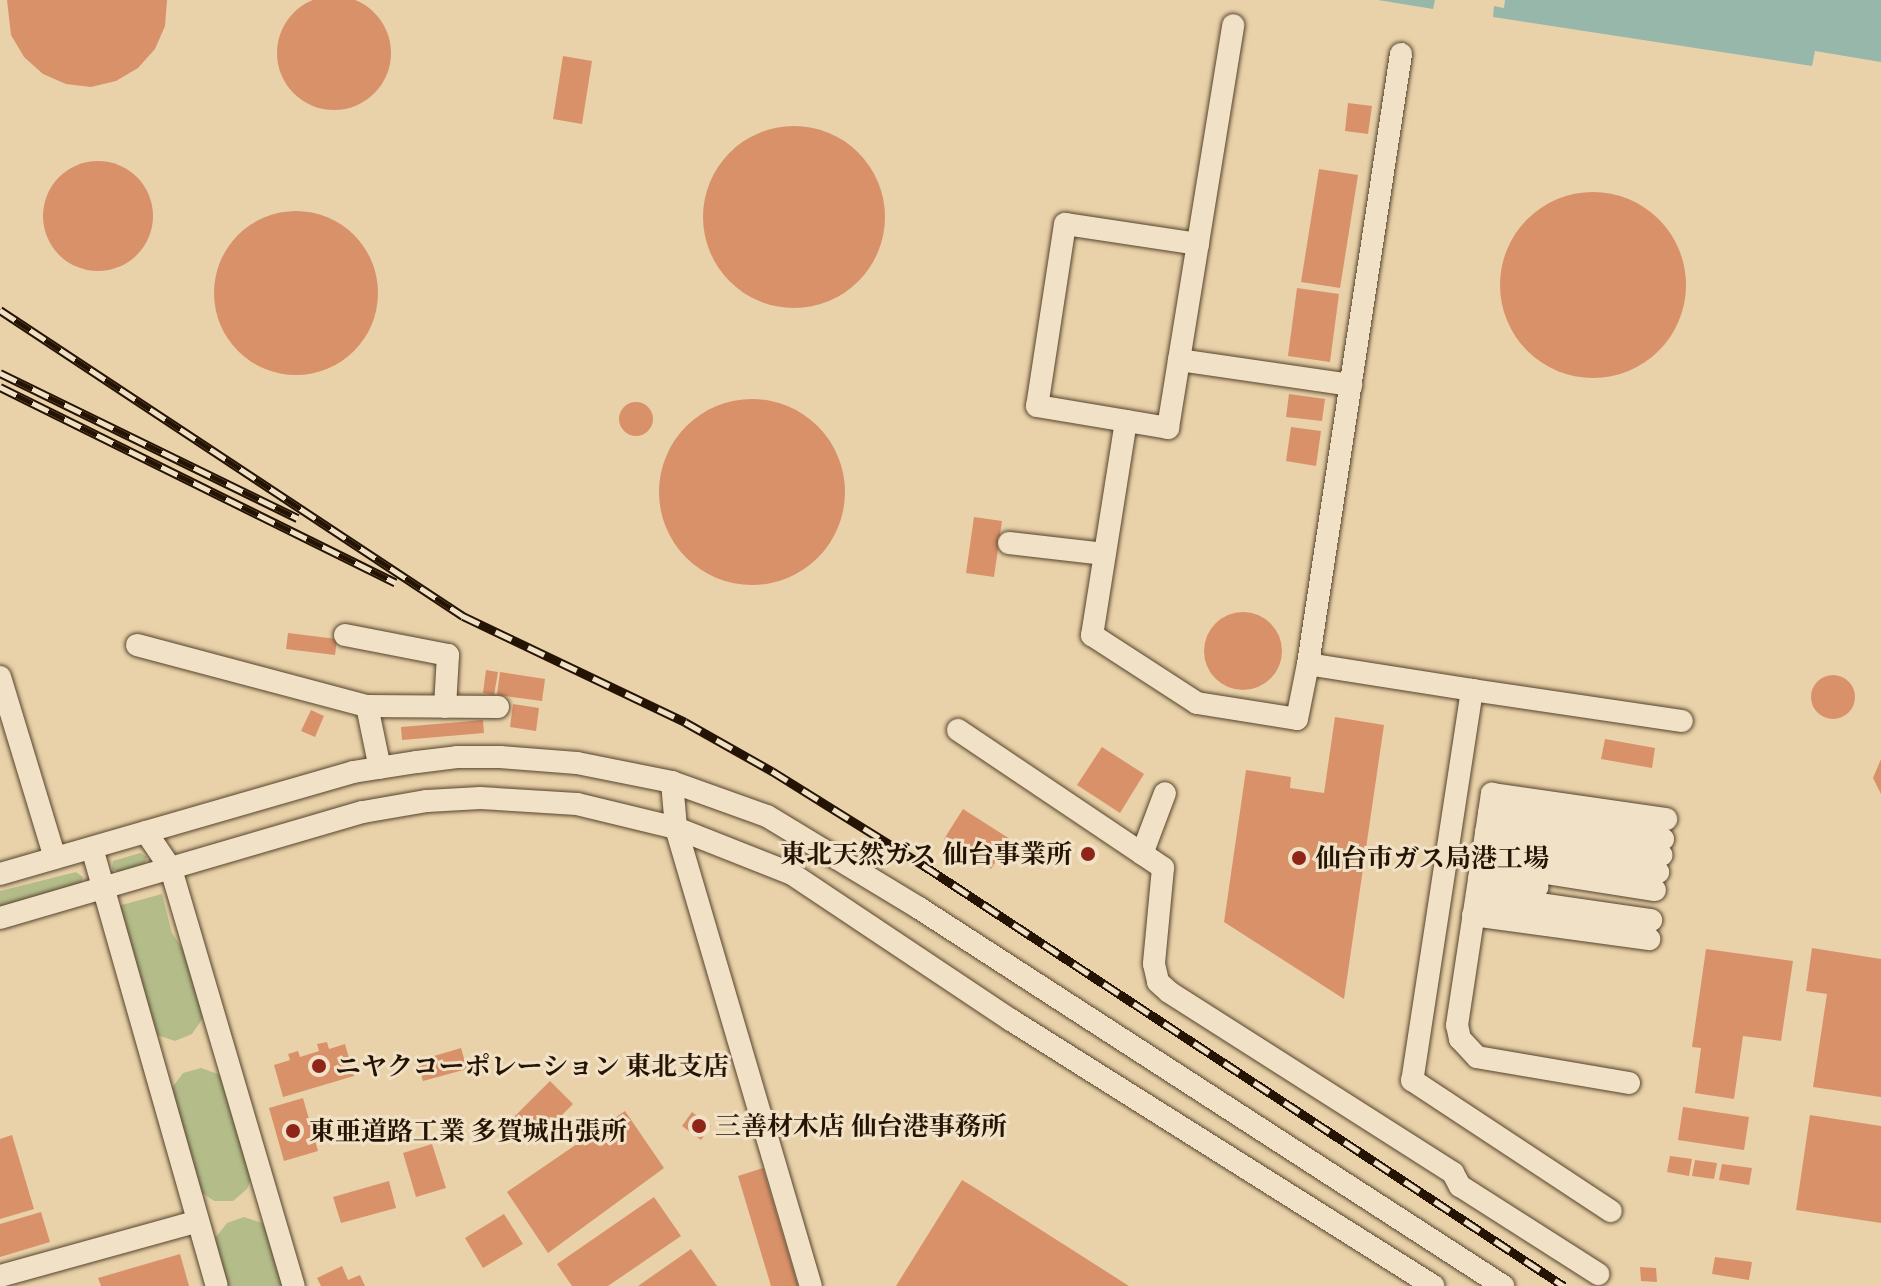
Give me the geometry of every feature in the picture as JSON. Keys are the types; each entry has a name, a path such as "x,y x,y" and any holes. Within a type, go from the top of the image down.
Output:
{"street":[{"path":"1198,244 1065,224 1037,406 1168,428 1198,244 1233,25"},
{"path":"1126,421 1092,635 1197,703 1297,719 1401,54"},
{"path":"1179,360 1351,385"},
{"path":"1009,543 1104,554"},
{"path":"345,635 448,655 445,707"},
{"path":"137,645 367,706 498,707"},
{"path":"1308,664 1682,721"},
{"path":"0,677 55,858"},
{"path":"1472,690 1412,1080 1611,1211"},
{"path":"367,706 380,768"},
{"path":"958,730 1163,868 1154,964 1158,982 1169,992 1453,1173 1460,1186 1598,1274"},
{"path":"0,874 353,772 457,757 577,763 672,782 767,816 919,908 1503,1286"},
{"path":"672,782 676,828 811,1286"},
{"path":"1142,854 1165,793"},
{"path":"1629,1083 1477,1057 1460,1039 1457,1025 1492,794 1657,880"},
{"path":"0,918 363,812 427,801 480,798 577,804 676,828 792,874 993,1008 1433,1286"},
{"path":"146,832 171,869 294,1286"},
{"path":"92,848 217,1286"},
{"path":"1482,864 1657,880"},
{"path":"1482,864 1657,880"},
{"path":"1482,864 1657,880"},
{"path":"0,1276 198,1221"}],"green space":[{"path":"140,853 147,857 145,864 119,872 112,869 113,861"},
{"path":"76,872 83,877 81,884 0,907 0,891"},
{"path":"162,894 172,933 189,958 203,1008 203,1018 192,1034 175,1041 157,1035 114,907"},
{"path":"201,1068 225,1080 251,1179 247,1189 233,1201 214,1201 198,1190 171,1097 172,1088 183,1073"},
{"path":"244,1217 262,1223 268,1230 287,1286 225,1286 214,1246 216,1237 227,1223"}],"shaded area":[{"path":"1378,0 1435,0 1433,9"},
{"path":"1505,0 1881,0 1881,62 1815,51 1812,66 1493,17 1494,6 1504,8"}],"building":[{"path":"334,-4 356,0 375,12 387,31 391,53 387,75 375,94 356,106 334,110 312,106 293,94 281,75 277,53 281,31 293,12 312,0"},
{"path":"7,0 167,0 165,26 155,49 138,68 116,81 91,87 66,84 43,74 24,57 11,35"},
{"path":"563,56 592,61 582,124 553,119"},
{"path":"1348,103 1372,106 1368,134 1345,131"},
{"path":"794,126 829,133 845,141 858,153 870,166 878,182 885,217 878,252 870,268 858,281 845,293 829,301 794,308 759,301 743,293 730,281 718,268 710,252 703,217 710,182 718,166 730,153 743,141 759,133"},
{"path":"98,161 119,165 137,177 149,195 153,216 149,237 137,255 119,267 98,271 77,267 59,255 47,237 43,216 47,195 59,177 77,165"},
{"path":"1319,169 1358,175 1340,288 1301,282"},
{"path":"1593,192 1629,199 1659,219 1679,249 1686,285 1679,321 1659,351 1629,371 1593,378 1557,371 1527,351 1507,321 1500,285 1507,249 1527,219 1557,199"},
{"path":"296,211 327,218 354,235 371,262 378,293 371,324 354,351 327,368 296,375 265,368 238,351 221,324 214,293 221,262 238,235 265,218"},
{"path":"1297,288 1339,294 1330,362 1288,356"},
{"path":"1289,394 1325,399 1322,421 1286,417"},
{"path":"752,399 770,400 788,406 818,426 838,456 844,474 844,510 838,528 818,558 788,578 770,584 752,585 734,584 716,578 686,558 666,528 660,510 659,492 660,474 666,456 686,426 716,406 734,400"},
{"path":"636,402 648,407 653,419 648,431 636,436 624,431 619,419 624,407"},
{"path":"1291,427 1321,431 1316,466 1286,461"},
{"path":"974,517 1002,521 994,577 966,573"},
{"path":"1243,612 1258,615 1275,629 1282,651 1279,666 1265,683 1243,690 1228,687 1211,673 1204,651 1207,636 1221,619"},
{"path":"288,633 337,639 335,655 286,649"},
{"path":"486,670 498,672 494,695 483,693"},
{"path":"500,672 545,679 542,701 497,695"},
{"path":"1833,675 1849,681 1855,697 1849,713 1833,719 1817,713 1811,697 1817,681"},
{"path":"513,704 539,708 536,731 510,727"},
{"path":"311,710 324,716 315,737 301,731"},
{"name":"仙台市ガス局港工場","path":"1335,717 1384,725 1344,999 1224,922 1246,770 1291,777 1290,788 1324,793"},
{"path":"483,720 484,733 402,740 401,727"},
{"path":"1605,739 1655,748 1652,768 1601,759"},
{"path":"1102,747 1144,774 1120,813 1077,785"},
{"path":"1881,759 1881,794 1873,778"},
{"path":"963,809 1010,839 991,869 944,839"},
{"path":"1812,948 1881,959 1881,1097 1813,1087 1827,994 1806,991"},
{"path":"1706,949 1793,961 1781,1041 1743,1036 1734,1099 1695,1093 1701,1048 1692,1047"},
{"path":"327,1042 329,1049 345,1044 354,1076 283,1097 274,1065 290,1060 288,1054 298,1051 300,1057 319,1051 317,1044"},
{"path":"461,1048 467,1069 423,1081 417,1061"},
{"path":"550,1081 573,1104 534,1143 511,1120"},
{"path":"303,1098 318,1151 284,1161 269,1108"},
{"path":"1683,1107 1749,1117 1744,1150 1678,1140"},
{"path":"625,1111 664,1168 548,1253 507,1192"},
{"path":"692,1112 711,1126 701,1140 682,1126"},
{"path":"1810,1115 1881,1126 1881,1223 1796,1210"},
{"path":"12,1135 34,1209 0,1219 0,1139"},
{"path":"432,1144 446,1188 416,1197 403,1153"},
{"path":"1670,1156 1692,1159 1689,1176 1667,1172"},
{"path":"1695,1160 1717,1163 1714,1179 1692,1176"},
{"path":"1722,1164 1752,1168 1749,1185 1719,1180"},
{"path":"763,1168 798,1286 771,1286 738,1176"},
{"path":"962,1180 972,1186 1129,1286 896,1286"},
{"path":"389,1181 396,1208 341,1223 333,1197"},
{"path":"654,1197 681,1236 608,1286 572,1286 557,1264"},
{"path":"41,1212 50,1242 0,1257 0,1224"},
{"path":"504,1214 523,1244 483,1268 465,1238"},
{"path":"691,1249 717,1286 638,1286"},
{"path":"180,1254 189,1286 101,1286 98,1278"},
{"path":"1715,1257 1752,1262 1749,1280 1712,1274"},
{"path":"342,1266 348,1280 360,1275 365,1286 321,1286 317,1278"},
{"path":"1640,1267 1656,1268 1657,1282 1641,1281"}],"railway":[{"path":"0,310 463,616 685,722 772,771 923,865 1564,1286"},
{"path":"0,373 297,518"},
{"path":"0,387 395,582"}],"place":[{"name":"東北天然ガス 仙台事業所","path":"1088,854"},
{"name":"仙台市ガス局港工場","path":"1299,858"},
{"name":"ニヤクコーポレーション 東北支店","path":"319,1066"},
{"name":"三善材木店 仙台港事務所","path":"699,1126"},
{"name":"東亜道路工業 多賀城出張所","path":"293,1131"}]}
